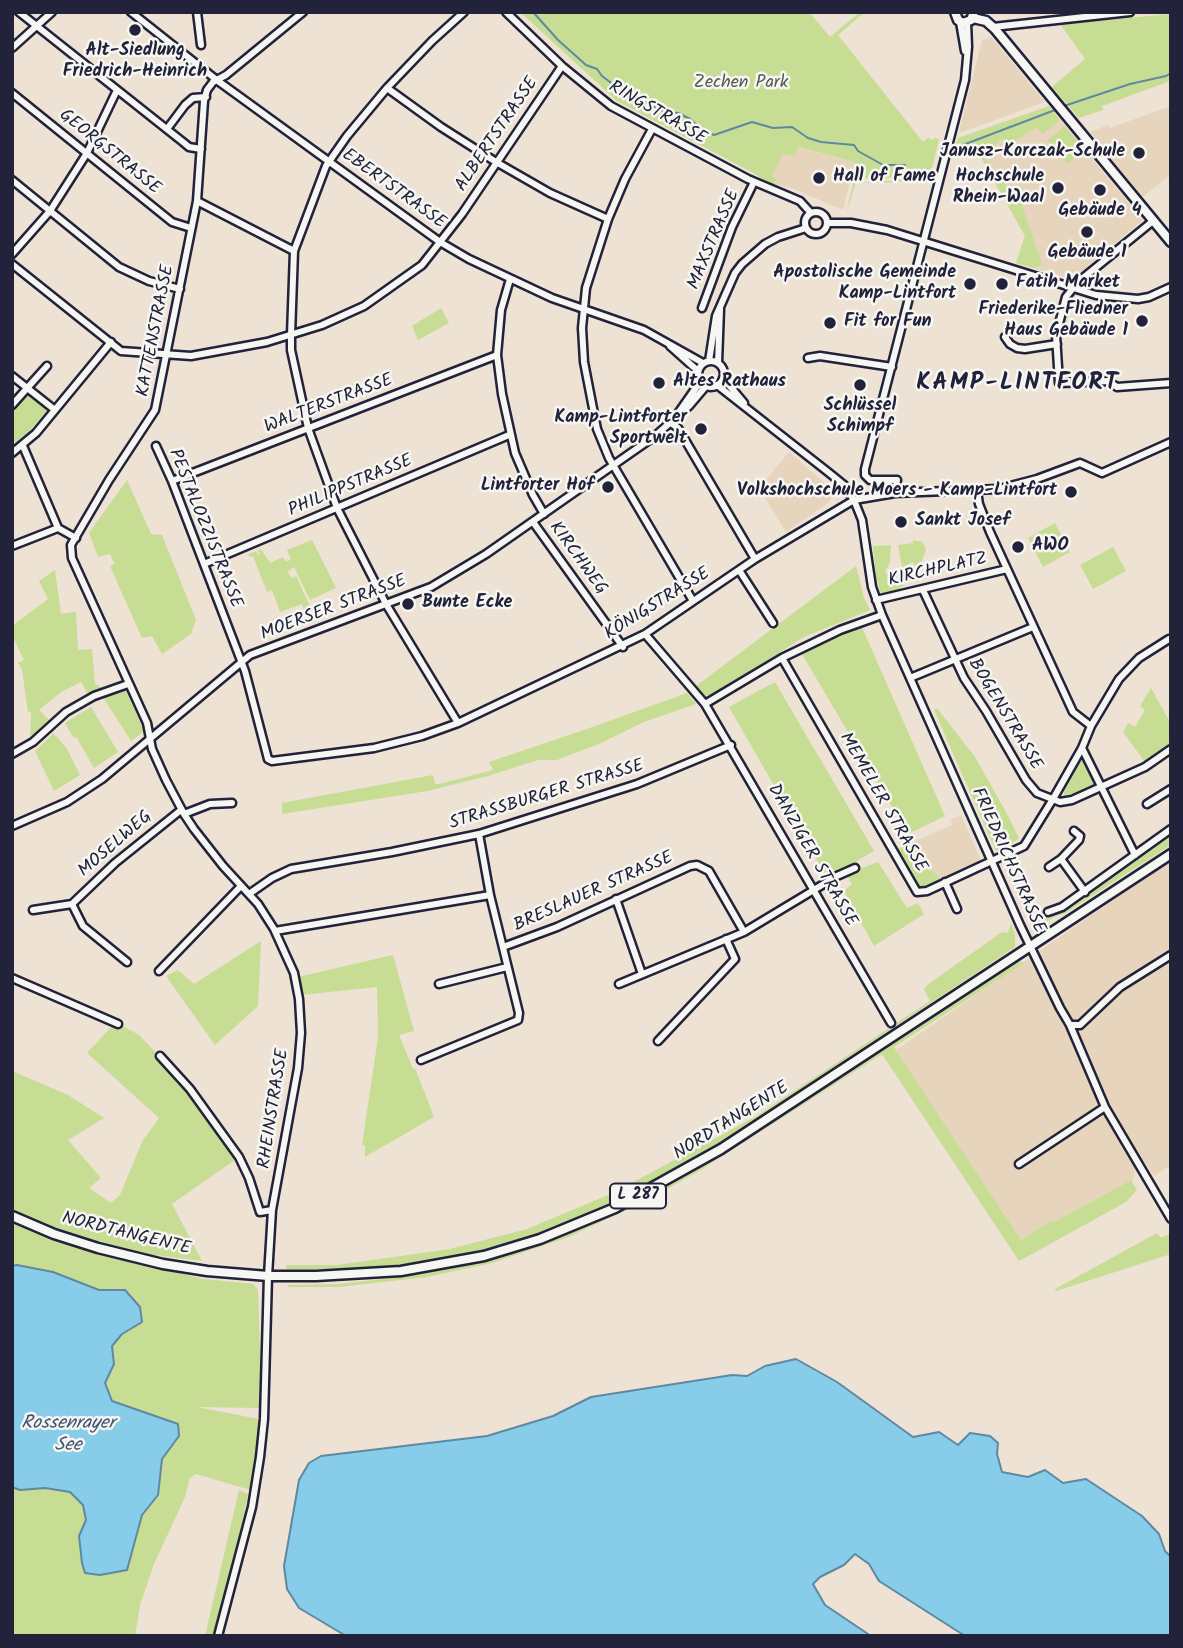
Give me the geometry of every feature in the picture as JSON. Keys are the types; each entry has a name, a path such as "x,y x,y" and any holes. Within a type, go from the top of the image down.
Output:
{"main road":[{"path":"955,12 956,18 986,21 993,27 1171,242"},
{"name":"NORDTANGENTE","path":"12,1216 54,1234 98,1248 163,1264 268,1276 357,1275 424,1268 508,1249 590,1219 640,1196 721,1149 1171,854"}],"street":[{"path":"19,12 189,146 201,149"},
{"path":"12,48 52,12"},
{"name":"EBERTSTRASSE","path":"131,12 218,81 440,242 469,259 552,298 644,330 706,362"},
{"path":"197,12 201,45"},
{"path":"167,129 186,105 193,99 206,96 213,82 218,81 303,12"},
{"path":"458,723 386,604 337,508 308,428 291,350 291,335 295,251 303,224 329,162 387,88 464,12"},
{"name":"RINGSTRASSE","path":"506,12 562,65 611,106 754,182 800,201 811,213 821,214 827,223"},
{"path":"993,27 1130,12"},
{"path":"895,493 897,480 870,480 865,475 865,469 965,80 969,19"},
{"name":"ALBERTSTRASSE","path":"111,342 121,351 191,356 291,335 322,325 373,300 422,265 462,214 562,65"},
{"path":"387,88 496,162 550,192 608,219"},
{"path":"12,254 50,211 86,153 117,90"},
{"name":"GEORGSTRASSE","path":"12,93 172,222 191,228"},
{"name":"KATTENSTRASSE","path":"76,537 155,410 197,201 206,96"},
{"path":"652,129 625,179 608,219 586,288 582,346 597,429 613,464 693,601"},
{"path":"12,180 119,267 149,281 180,289"},
{"name":"MAXSTRASSE","path":"702,308 719,258 754,182"},
{"path":"197,201 295,251"},
{"path":"811,213 806,218 806,228 778,237 754,252 735,273 716,316 706,362 698,371 703,384 716,385 747,407 844,485 855,500"},
{"path":"1153,221 1072,288 1061,311 1057,344 1059,383 1108,381 1117,387 1171,383"},
{"name":"RINGSTRASSE","path":"827,223 873,227 1096,295 1138,299 1171,287"},
{"name":"RINGSTRASSE","path":"806,228 810,233 820,233 827,223"},
{"path":"12,264 111,342 23,446 12,453"},
{"path":"510,279 501,310 497,355 509,435 529,487 544,514"},
{"path":"720,306 718,363 722,368 723,378 747,407"},
{"path":"1005,337 1017,348 1057,344"},
{"name":"EBERTSTRASSE","path":"666,342 698,371"},
{"name":"WALTERSTRASSE","path":"172,481 497,355"},
{"path":"808,358 820,356 892,366"},
{"path":"706,362 718,363"},
{"path":"12,405 47,366"},
{"path":"12,376 55,410"},
{"path":"716,385 723,378"},
{"name":"MOERSER STRASSE","path":"12,826 67,802 102,779 219,684 240,662 274,645 441,582 533,522 671,422 703,384"},
{"path":"671,422 678,428 755,559"},
{"name":"PHILIPPSTRASSE","path":"204,564 509,435"},
{"name":"KÖNIGSTRASSE","path":"268,759 272,761 374,748 422,736 458,723 623,647 755,559 855,500 895,493 976,491 1015,486 1080,463 1102,473 1171,442"},
{"path":"23,446 58,528 76,537 71,545 72,558 150,730 150,740"},
{"name":"PESTALOZZISTRASSE","path":"156,446 245,671 268,759"},
{"path":"976,491 983,517 1073,712 1091,726"},
{"name":"FRIEDRICHSTRASSE","path":"855,500 862,520 869,575 882,615 1105,1107 1171,1219"},
{"name":"KIRCHWEG","path":"533,522 623,647"},
{"path":"12,546 58,528"},
{"name":"KIRCHPLATZ","path":"876,600 1007,569"},
{"path":"739,570 773,623"},
{"name":"BOGENSTRASSE","path":"923,590 956,661 1031,787 1037,793 1053,799"},
{"path":"705,704 782,658 840,630 882,615"},
{"path":"910,678 1033,627"},
{"name":"DANZIGER STRASSE","path":"645,634 705,704 891,1023"},
{"name":"MEMELER STRASSE","path":"782,658 917,892 927,891 1024,846 1119,679 1132,664 1170,637"},
{"path":"12,754 33,742 66,712 94,696 128,684"},
{"name":"RHEINSTRASSE","path":"150,740 182,812 250,894 275,931 294,973 301,1033 298,1068 272,1210 266,1384 260,1457 251,1507 218,1636"},
{"name":"STRASSBURGER STRASSE","path":"250,894 272,878 291,869 479,834 637,784 731,746"},
{"path":"1082,748 1135,855"},
{"path":"1053,799 1060,802 1072,800 1102,788 1145,767 1171,749"},
{"path":"1146,804 1171,789"},
{"path":"182,812 211,804 232,803"},
{"name":"MOSELWEG","path":"72,904 115,863 182,812"},
{"path":"1048,912 1062,908 1171,829"},
{"path":"1049,867 1079,840 1080,836 1074,831"},
{"path":"421,1060 518,1020 519,1013 490,895 479,834"},
{"path":"1061,859 1084,892"},
{"name":"BRESLAUER STRASSE","path":"503,947 566,923 690,866 703,867 709,871 744,932"},
{"path":"619,984 744,932 814,889 855,868"},
{"path":"945,882 957,909"},
{"path":"159,971 241,886"},
{"path":"275,931 490,895"},
{"path":"616,899 642,974"},
{"path":"33,910 72,904 83,926 127,962"},
{"path":"658,1041 735,959 726,939"},
{"path":"1070,1025 1080,1025 1120,987 1171,955"},
{"path":"439,984 507,967"},
{"path":"12,978 118,1024"},
{"path":"160,1056 190,1089 239,1157 250,1178 260,1212 272,1210"},
{"path":"1020,1164 1105,1107"}],"shaded area":[{"name":"Hochschule Rhein-Waal","path":"991,37 1045,102 959,133 982,40"},
{"name":"Janusz-Korczak-Schule","path":"1171,106 1171,174 1143,197 1090,132 1108,125 1110,128"},
{"name":"Hochschule Rhein-Waal","path":"1060,120 1143,220 1072,279 1016,263 1025,236 977,149"},
{"name":"Hall of Fame","path":"784,144 855,162 843,210 794,189 768,182"},
{"path":"789,452 830,488 833,495 829,502 786,532 759,488"},
{"path":"961,815 981,861 941,879 923,862 913,842 952,825 950,820"},
{"path":"1171,860 1171,1165 1154,1176 1145,1162 1136,1168 1133,1179 1054,1222 1052,1220 1021,1240 896,1050"}],"green space":[{"name":"Zechen Park","path":"520,12 809,12 830,37 860,12 865,12 838,35 923,142 928,138 934,140 935,137 939,140 929,180 856,182 927,177 855,177 855,162 798,147 795,156 782,154 772,176 776,179 772,188 757,175 617,101"},
{"path":"1171,14 1171,80 1102,106 1103,110 1079,118 1052,87 1085,59 1060,24"},
{"path":"1049,106 1060,120 1043,134 1036,127 1008,146 1002,139 983,156 1022,205 1042,265 1033,268 1016,263 1025,236 978,152 964,157 954,151 958,138"},
{"path":"1065,126 1085,150 1067,164 1048,140"},
{"path":"856,182 846,214 853,184"},
{"path":"441,308 449,323 418,340 412,326"},
{"path":"25,393 29,393 49,409 12,445 12,408"},
{"path":"127,480 151,534 162,535 196,620 191,634 162,654 152,636 142,638 110,566 115,564 110,554 98,557 89,533"},
{"path":"1055,523 1070,552 1043,567 1028,538"},
{"path":"312,540 336,588 310,600 294,567 287,572 292,578 296,576 312,611 305,612 302,604 280,612 272,590 267,592 253,556 248,554 256,551 260,555 258,550 261,549 270,563 283,557 286,562 291,559 287,550"},
{"path":"913,540 923,542 926,549 916,578 908,581 906,575 916,569 913,562 902,567 898,545 913,543"},
{"path":"891,545 890,563 885,571 892,582 901,578 904,586 900,587 901,591 882,597 876,577 873,546"},
{"path":"1113,547 1126,571 1093,589 1080,565"},
{"path":"856,566 870,610 804,637 712,695 704,695 696,686"},
{"path":"55,570 61,614 76,612 78,650 92,649 95,684 104,689 89,696 81,682 61,692 39,710 53,724 30,744 31,712 28,712 22,670 18,663 24,660 12,635 12,626 48,599 39,581"},
{"path":"860,623 945,816 908,834 799,649"},
{"path":"775,682 874,851 827,878 729,707"},
{"path":"1151,688 1171,724 1171,742 1145,762 1123,732 1128,723 1135,727 1145,710 1140,706"},
{"path":"125,689 144,731 131,741 101,694"},
{"path":"687,693 696,704 644,722 557,760 538,760 427,791 282,814 282,803 433,775 435,784 439,784 493,770 489,762"},
{"path":"91,707 118,752 94,768 65,723"},
{"path":"937,708 975,757 1005,810 1019,838 1007,847 997,851 995,849 934,710"},
{"path":"49,728 67,749 80,775 54,791 35,751 53,734"},
{"path":"1080,761 1085,761 1094,785 1078,793 1064,795 1064,792"},
{"path":"1171,832 1171,845 1064,914 1040,925 1035,924 1040,909 1048,919"},
{"path":"913,842 923,862 941,879 920,889 896,850"},
{"path":"878,862 907,908 918,903 924,914 874,946 844,891 852,884 846,874"},
{"path":"1011,923 1015,947 707,1151 623,1198 547,1231 443,1259 378,1268 287,1270 286,1265 337,1265 450,1249 527,1229 613,1193 755,1117 930,1001 924,989 927,985 1002,932 1008,933"},
{"path":"261,941 258,1006 215,1045 166,976 178,970 194,984"},
{"path":"393,955 414,1031 399,1035 434,1117 365,1157 365,1145 362,1145 378,1038 377,987 301,995 298,977"},
{"path":"1019,961 1024,963 894,1047 1021,1240 1052,1220 1054,1222 1133,1179 1137,1190 1126,1202 1019,1261 882,1054 699,1171 642,1203 566,1238 492,1263 427,1277 339,1287 288,1287 392,1278 476,1263 540,1245 614,1215 722,1155"},
{"path":"116,1022 139,1035 187,1085 239,1157 172,1204 202,1261 148,1254 58,1229 54,1234 12,1216 12,1071 68,1095 104,1118 68,1140 101,1178 89,1188 111,1203 120,1195 142,1142 159,1118 87,1053"},
{"path":"12,1217 53,1239 98,1254 204,1279 253,1284 258,1290 260,1408 197,1407 264,1420 254,1491 196,1474 190,1478 185,1497 154,1564 140,1605 135,1636 12,1636 12,1487 21,1490 45,1488 70,1492 83,1505 86,1520 79,1536 82,1563 127,1570 142,1515 158,1495 162,1459 179,1436 177,1424 112,1401 105,1383 114,1364 112,1346 122,1334 142,1322 124,1290 99,1290 53,1272 12,1266"},
{"path":"1157,1233 1161,1238 1171,1233 1171,1254 1056,1291 1055,1289"},
{"path":"239,1490 248,1494 240,1536 214,1636 205,1636"}],"water":[{"name":"Rossenrayer See","path":"12,1266 53,1272 99,1290 125,1290 140,1307 142,1322 122,1334 112,1346 114,1364 105,1383 112,1401 178,1424 179,1436 162,1459 158,1495 142,1515 127,1570 100,1575 85,1573 79,1536 86,1520 83,1505 70,1492 45,1488 20,1490 12,1487"},
{"path":"796,1359 837,1382 913,1437 939,1432 958,1445 970,1433 990,1436 998,1443 997,1454 1002,1472 1028,1477 1045,1470 1063,1483 1086,1479 1142,1516 1159,1534 1165,1551 1171,1557 1171,1636 965,1636 879,1581 869,1564 855,1554 844,1565 820,1577 813,1584 825,1605 871,1636 346,1636 299,1608 287,1589 284,1566 299,1480 309,1463 321,1456 487,1436 553,1416 591,1397 732,1375 747,1376 765,1366"}],"waterway":[{"path":"533,12 558,40 614,85 664,112 678,113 690,119 704,131 714,135 752,122 773,128 792,127 808,138 821,142 854,145 858,151 883,165 905,165"},
{"path":"1064,106 1171,73"},
{"path":"955,148 1055,110"}],"place":[{"name":"Alt-Siedlung Friedrich-Heinrich","path":"135,30"},
{"name":"Janusz-Korczak-Schule","path":"1139,153"},
{"name":"Hall of Fame","path":"819,178"},
{"name":"Hochschule Rhein-Waal","path":"1058,188"},
{"name":"Gebäude 4","path":"1100,190"},
{"name":"Gebäude 1","path":"1087,232"},
{"name":"Apostolische Gemeinde Kamp-Lintfort","path":"970,284"},
{"name":"Fatih Market","path":"1002,284"},
{"name":"Friederike-Fliedner Haus Gebäude 1","path":"1142,321"},
{"name":"Fit for Fun","path":"830,323"},
{"name":"Altes Rathaus","path":"659,383"},
{"name":"Schlüssel Schimpf","path":"860,385"},
{"name":"Kamp-Lintforter Sportwelt","path":"701,429"},
{"name":"Lintforter Hof","path":"608,487"},
{"name":"Volkshochschule Moers - Kamp-Lintfort","path":"1071,492"},
{"name":"Sankt Josef","path":"901,522"},
{"name":"AWO","path":"1018,547"},
{"name":"Bunte Ecke","path":"408,604"}],"district":[{"name":"KAMP-LINTFORT","path":"1018,385"}]}
